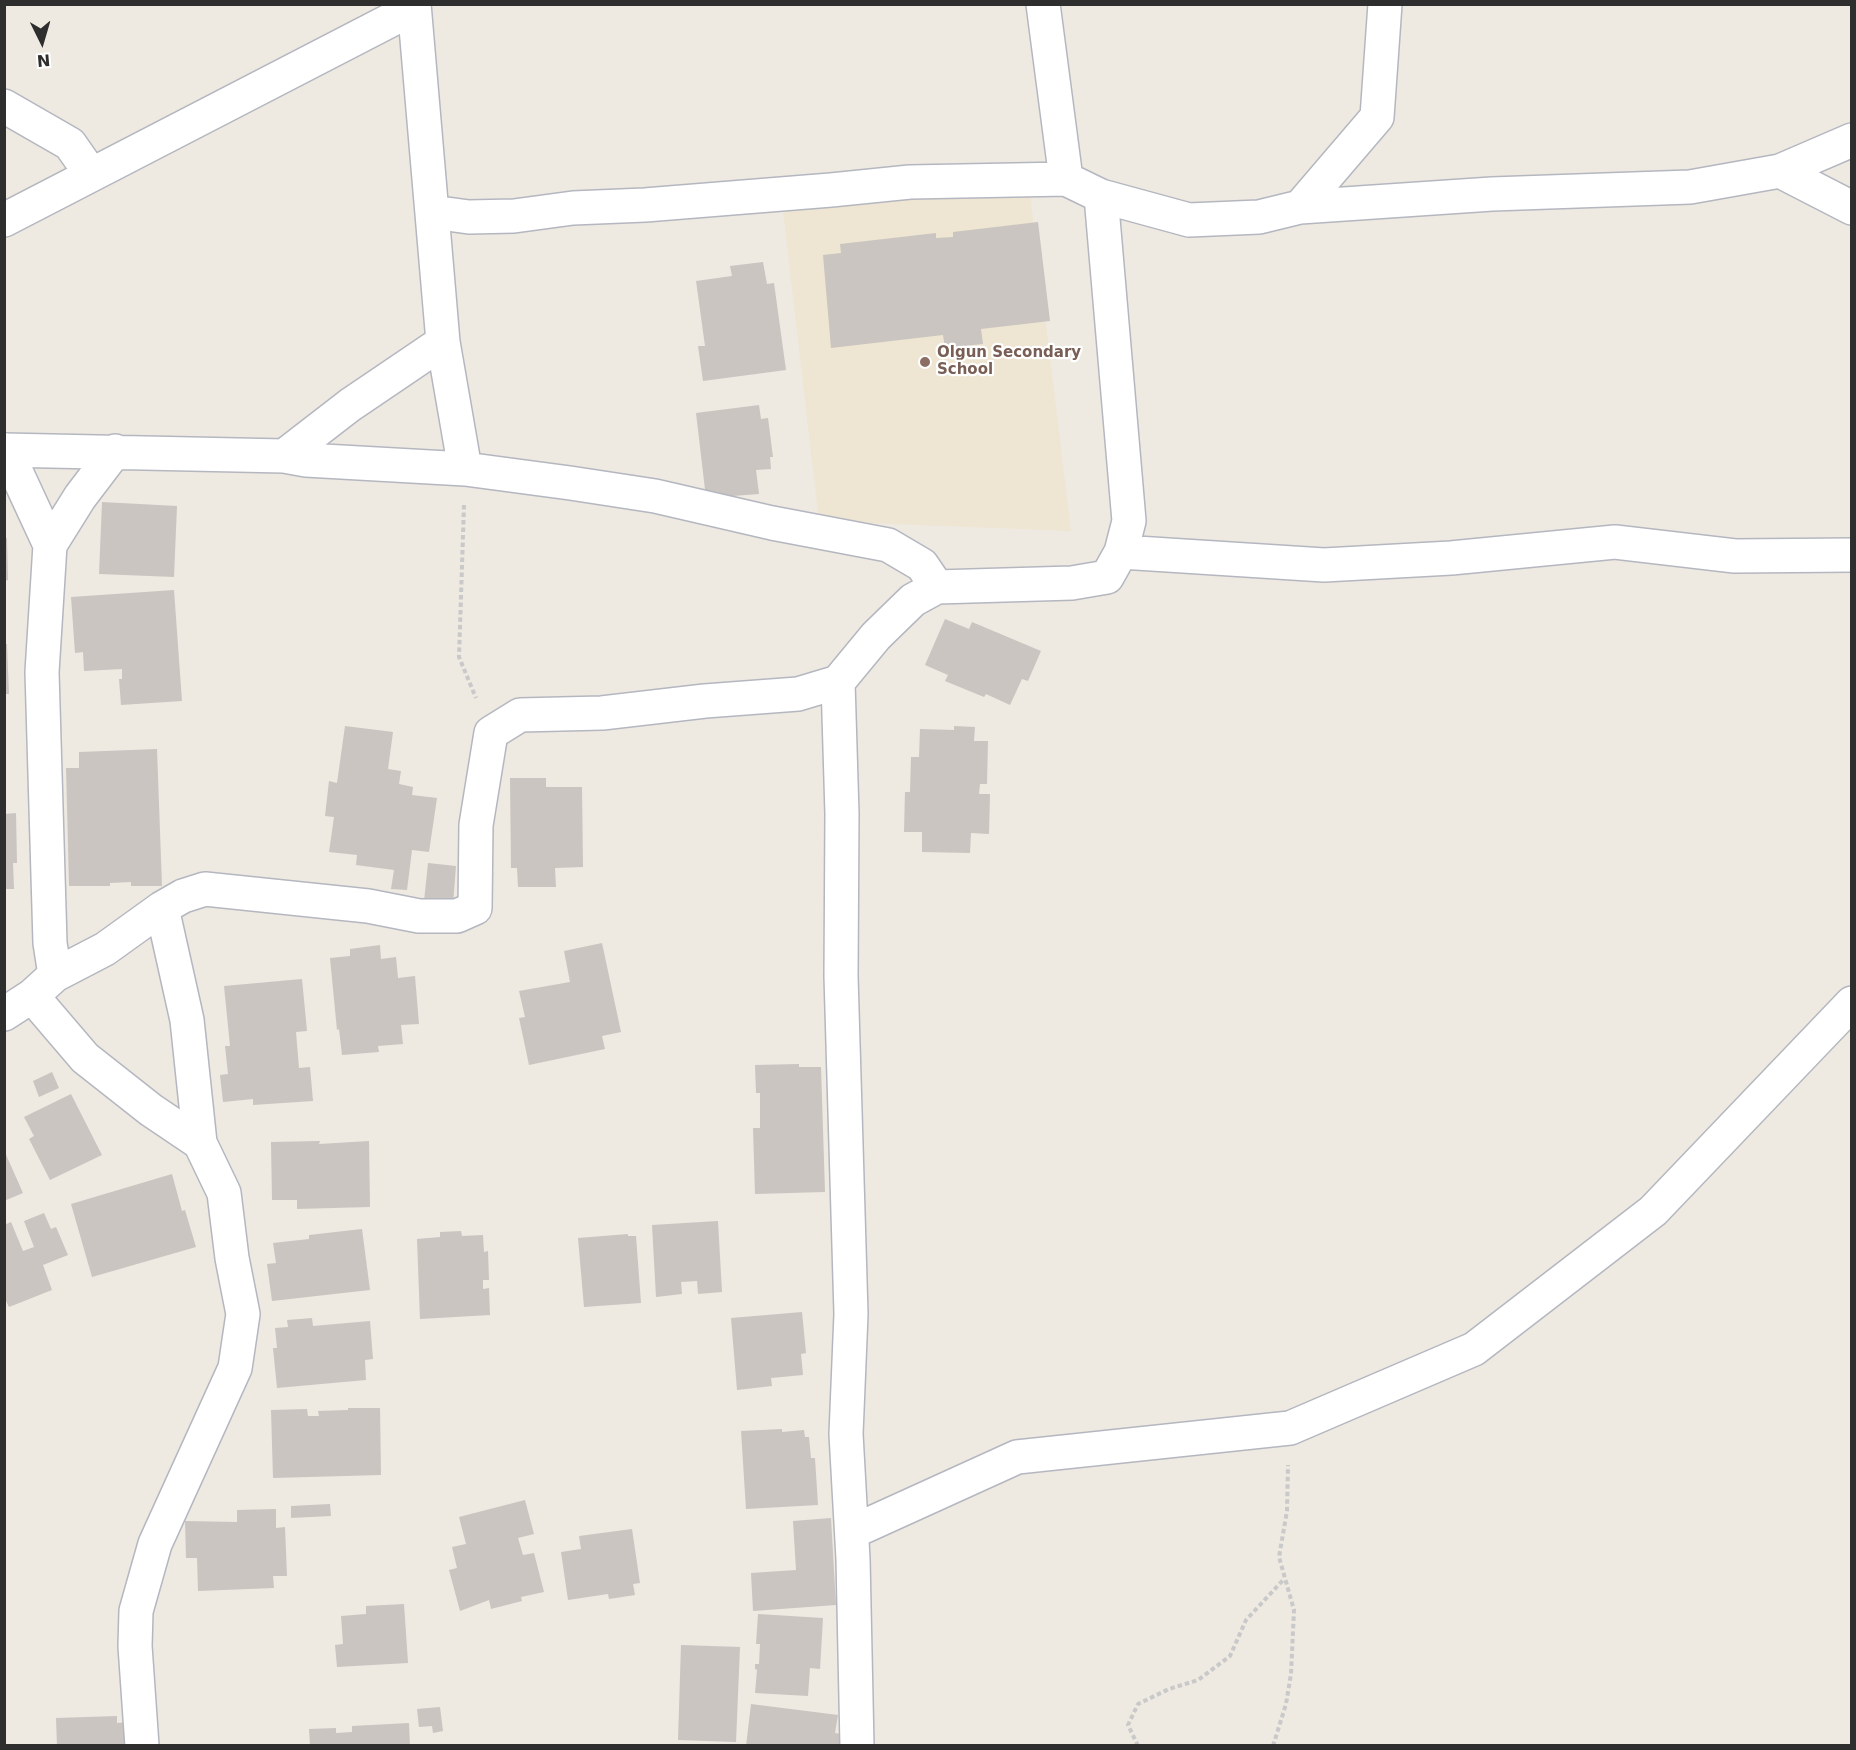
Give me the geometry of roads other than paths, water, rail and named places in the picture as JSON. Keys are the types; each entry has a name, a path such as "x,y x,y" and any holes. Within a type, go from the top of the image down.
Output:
{"street":[{"path":"1043,4 1066,179"},
{"path":"1300,207 1377,117 1385,4"},
{"path":"4,220 414,6 443,342 465,469"},
{"path":"4,106 70,144 91,174"},
{"path":"432,212 470,217 514,216 573,208 645,205 910,182 1066,179 1101,196 1189,220 1259,217 1300,207 1492,194 1690,187 1780,171 1851,141"},
{"path":"1780,171 1851,208"},
{"path":"4,1014 162,908 183,896 206,889 368,906 419,916 457,916 475,908 476,825 491,733 520,715 602,713 705,701 798,694 838,682 883,628 913,600 937,587 1072,583 1107,577 1121,552 1129,520 1101,196"},
{"path":"284,456 350,405 443,342"},
{"path":"50,545 5,450 284,456 306,460 465,469 655,496 772,523 888,545 922,565 937,587"},
{"path":"115,451 80,497 50,545 42,672 50,943 43,986 85,1058 151,1110 200,1143"},
{"path":"1121,552 1324,565 1451,558 1615,542 1735,556 1851,555"},
{"path":"838,682 843,813 841,976 851,1314 846,1434 852,1532 857,1746"},
{"path":"142,1746 135,1646 136,1611 155,1544 236,1368 243,1314 232,1258 224,1194 200,1143 187,1020 162,908"},
{"path":"852,1532 1017,1457 1290,1428 1474,1349 1653,1211 1851,1003"}],"place":[{"name":"Olgun Secondary School","path":"925,362"}]}
